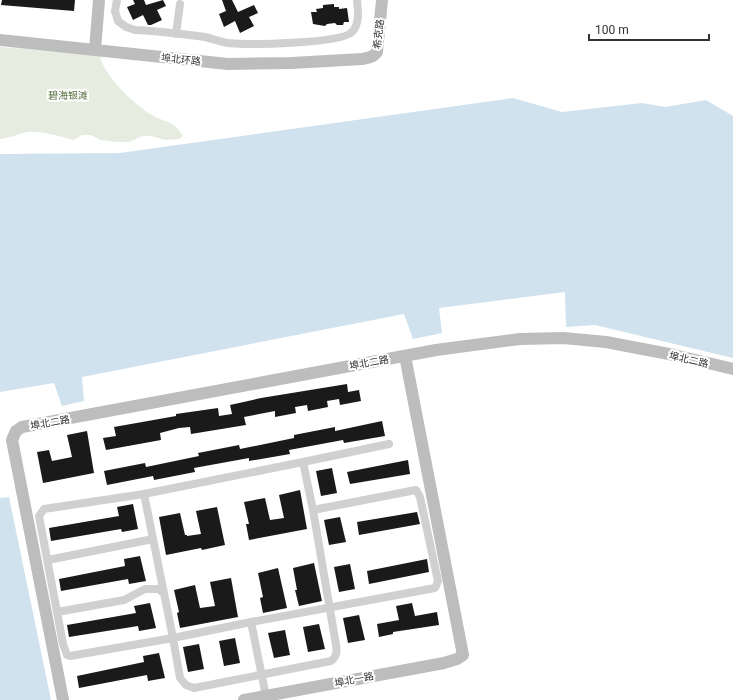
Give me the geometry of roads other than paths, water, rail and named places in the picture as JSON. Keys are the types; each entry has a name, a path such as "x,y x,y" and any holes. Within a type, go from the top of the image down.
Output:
{"street":[{"path":"95,50 98,0"},
{"path":"117,0 115,11 118,22 126,27 135,30 206,38 231,44 305,42 346,36 354,31 358,20 357,0"},
{"name":"希克路","path":"362,59 375,55 377,52 382,0"},
{"path":"176,34 180,4"},
{"name":"埠北环路","path":"0,40 228,64 292,63 362,59"},
{"name":"埠北二路","path":"63,700 12,440 16,431 22,427 324,370 495,341 563,338 606,342 733,369"},
{"name":"埠北一路","path":"244,700 444,663 463,656 405,356"},
{"path":"313,510 416,490 420,497 438,581 435,588 70,656 65,652 39,516 44,509 144,494 389,444"},
{"path":"144,494 180,678 186,685 194,688 331,661 337,652 313,510 303,462"},
{"path":"48,560 153,539"},
{"path":"58,612 124,600 145,589 159,589 164,594"},
{"path":"251,622 266,696"}],"water":[{"path":"513,98 562,112 642,103 665,107 706,100 733,116 733,358 595,325 566,327 565,292 439,308 442,333 413,339 404,314 82,377 84,401 62,406 54,383 0,392 0,154 120,153"},
{"path":"9,497 51,700 0,700 0,498"}],"park label":[{"name":"碧海银滩","path":"68,95"}]}
